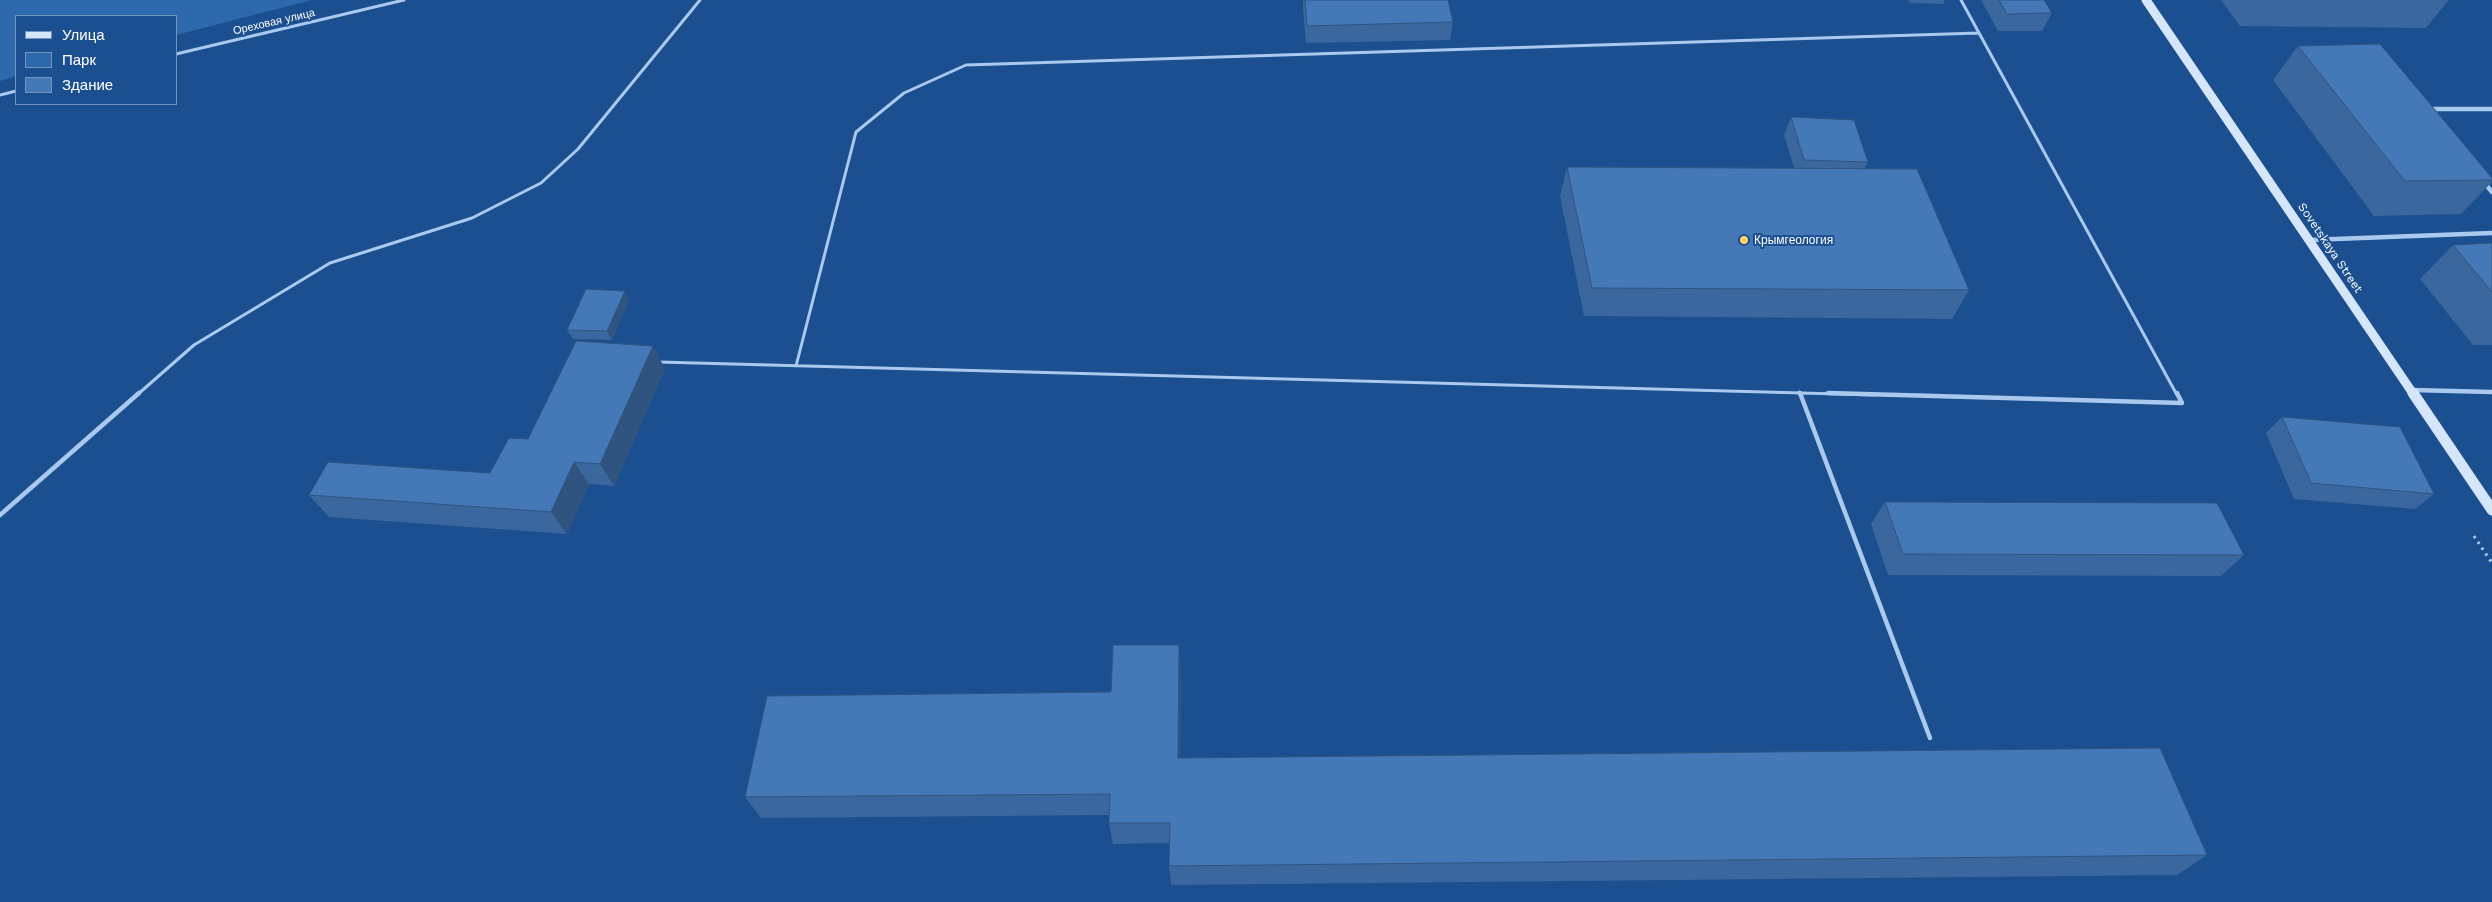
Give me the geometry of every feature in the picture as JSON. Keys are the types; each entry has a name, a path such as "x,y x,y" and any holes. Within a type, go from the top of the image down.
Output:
{"street":[{"name":"Sovetskaya Street","path":"2146,0 2492,510"},
{"path":"2432,117 2426,110 2492,109"},
{"path":"2480,177 2492,192"},
{"path":"2309,240 2492,233"},
{"path":"2412,390 2492,392"}],"lane":[{"name":"Ореховая улица","path":"178,54 404,0"},
{"path":"0,515 194,345 330,263 472,218 541,183 578,149 700,0"},
{"path":"656,362 2182,403 1961,0"},
{"path":"796,366 856,132 904,93 966,65 1979,33"},
{"path":"0,95 15,91"},
{"path":"1799,392 1930,738"}],"green space":[{"path":"0,0 312,0 178,34 178,15 15,15 15,76 0,81"}],"building":[{"path":"1305,0 1448,0 1453,22 1307,26"},
{"path":"1999,0 2044,0 2052,13 2007,14"},
{"path":"2380,44 2492,180 2405,181 2298,46"},
{"path":"1791,117 1854,120 1868,162 1804,160"},
{"name":"Крымгеология","path":"1567,167 1917,169 1969,290 1592,288"},
{"path":"2492,243 2492,292 2453,245"},
{"path":"586,289 625,291 607,331 567,330"},
{"path":"576,341 653,346 600,464 574,462 551,512 309,495 328,462 490,473 509,438 528,439"},
{"path":"2282,417 2400,427 2434,494 2311,483"},
{"path":"1885,502 2217,503 2244,555 1903,554"},
{"path":"1113,645 1179,645 1178,758 2160,748 2207,855 1169,866 1170,823 1109,823 1110,794 745,797 767,696 1111,692"}],"place":[{"name":"Крымгеология","path":"1744,240"}]}
